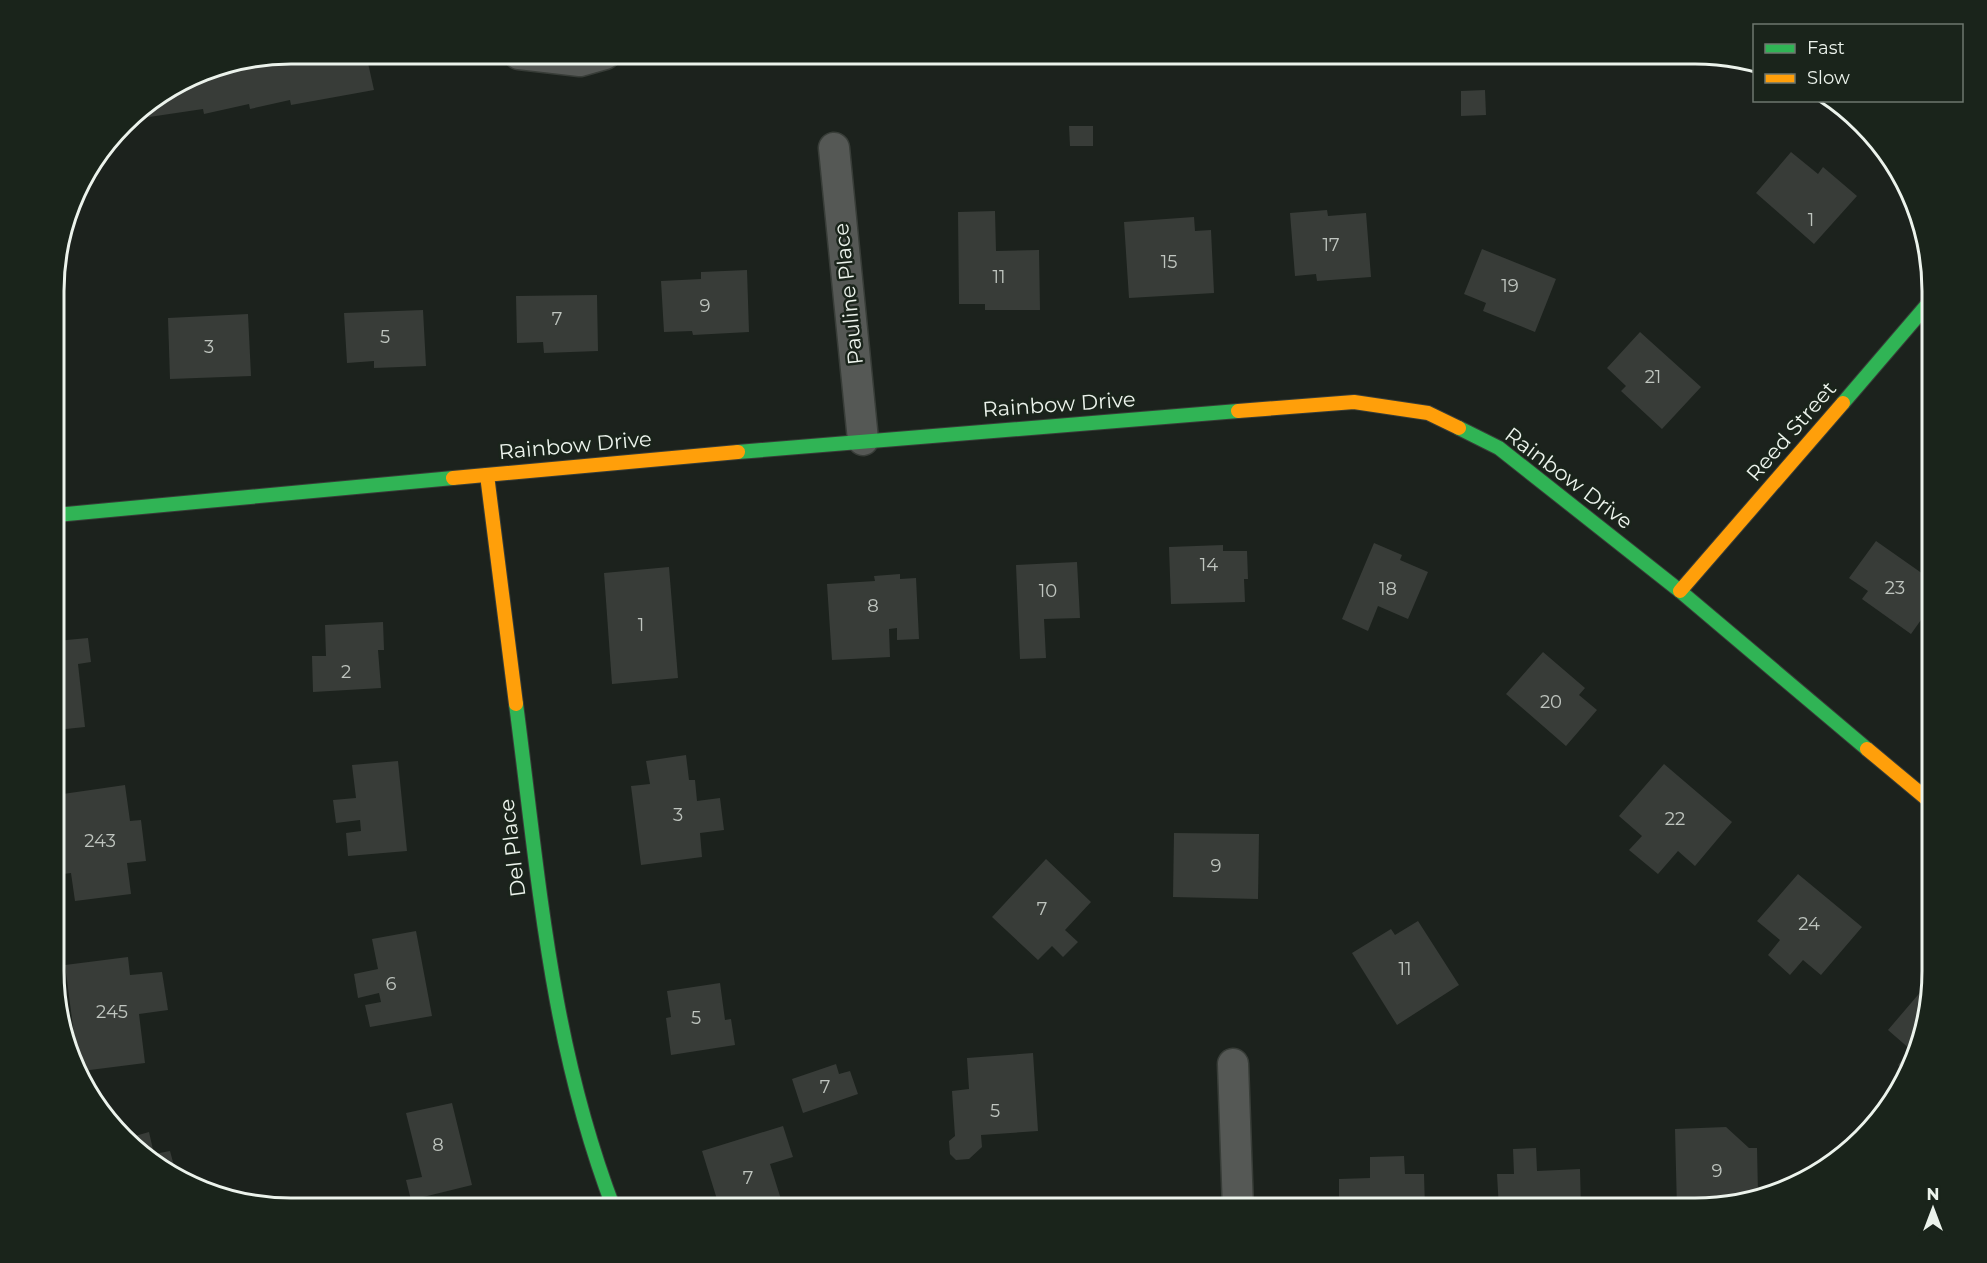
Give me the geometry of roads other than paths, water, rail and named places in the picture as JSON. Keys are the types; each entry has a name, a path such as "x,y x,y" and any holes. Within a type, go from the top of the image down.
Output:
{"street":[{"name":"Pauline Place","path":"834,148 863,440"},
{"name":"Reed Street","path":"1680,591 1922,310"},
{"name":"Rainbow Drive","path":"64,514 863,440 1354,402 1428,413 1499,448 1680,591 1922,796"},
{"name":"Del Place","path":"487,475 543,926 561,1040 594,1162 609,1198"},
{"path":"1233,1064 1238,1198"}]}
